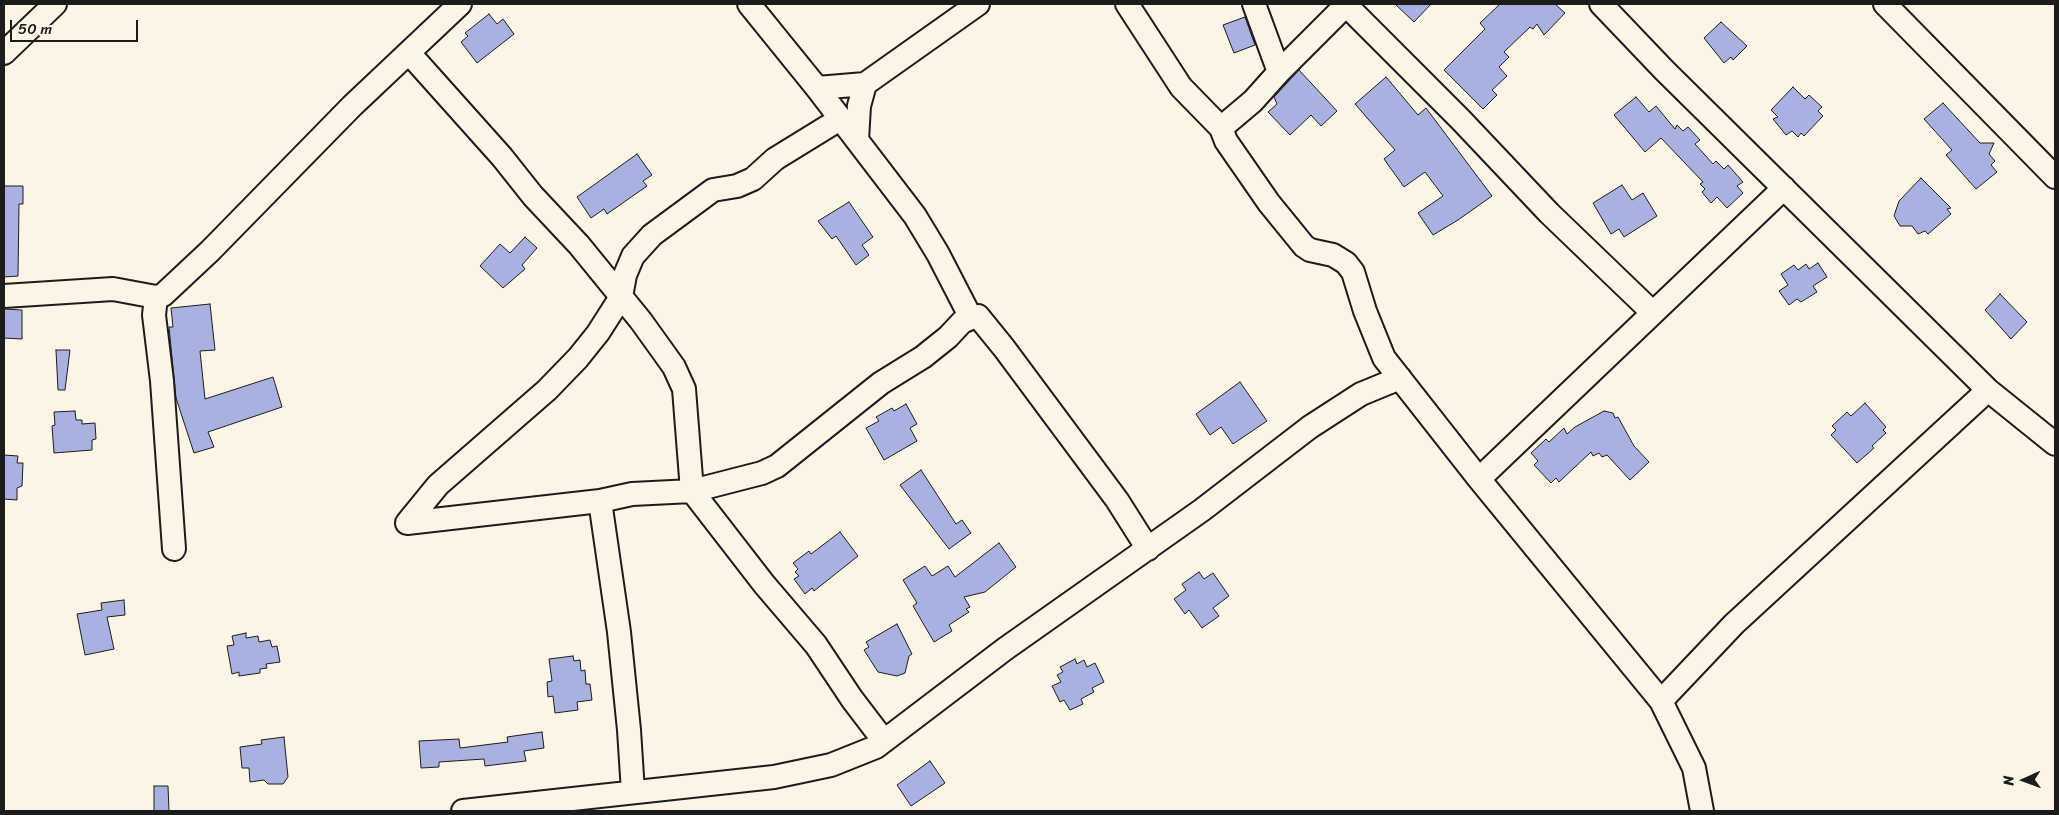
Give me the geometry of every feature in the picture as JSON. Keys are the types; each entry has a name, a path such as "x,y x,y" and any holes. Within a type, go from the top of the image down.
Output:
{"street":[{"path":"4,53 55,4"},
{"path":"4,296 114,289 156,297 171,288 352,106 460,4"},
{"path":"749,4 817,88 915,216 938,254 971,318"},
{"path":"817,88 865,84 978,4"},
{"path":"1127,4 1181,87 1221,128 1226,141 1269,203 1304,246 1310,250 1340,258 1353,272 1365,311 1384,358 1479,478 1662,701 1694,768 1702,811"},
{"path":"1254,4 1279,72"},
{"path":"1221,128 1252,101 1347,4 1462,120 1549,213 1652,312"},
{"path":"1601,4 1988,390 2055,444"},
{"path":"1885,4 2055,177"},
{"path":"409,53 502,156 533,196 579,245 674,367 684,389 692,490 764,584 816,645 852,699 884,741"},
{"path":"857,140 859,106 865,84"},
{"path":"840,119 775,159 753,179 737,186 713,190 652,235 633,256 625,275 621,297 598,333 578,358 547,390 438,484 406,523 600,501 632,494 692,490 755,476 777,466 881,383 923,357 948,337 962,322 978,316 1117,500 1148,549"},
{"path":"1479,478 1784,188"},
{"path":"156,297 154,315 162,382 174,549"},
{"path":"464,811 734,783 807,771 876,748 1006,649 1148,549 1310,427 1361,394 1400,378"},
{"path":"1662,701 1734,624 1988,390"},
{"path":"600,501 619,632 633,792"}],"building":[{"path":"1395,4 1431,4 1414,22"},
{"path":"1500,4 1555,4 1565,13 1544,35 1537,24 1533,29 1530,27 1504,52 1509,57 1499,67 1507,76 1492,90 1497,95 1483,109 1444,70 1485,29 1480,23"},
{"path":"489,14 497,24 503,19 514,34 477,63 461,42 468,36 465,33"},
{"path":"1245,17 1255,45 1234,53 1223,25"},
{"path":"1721,22 1747,46 1733,60 1731,57 1724,63 1704,38"},
{"path":"1299,70 1337,111 1321,126 1311,115 1290,135 1268,112 1277,104 1274,97"},
{"path":"1386,77 1418,115 1426,108 1492,196 1433,235 1418,213 1443,196 1425,172 1404,187 1384,159 1395,150 1355,104"},
{"path":"1793,87 1805,99 1809,95 1822,107 1818,111 1823,116 1804,136 1801,133 1798,137 1792,131 1786,135 1773,119 1778,117 1771,110"},
{"path":"1636,97 1649,112 1656,106 1675,129 1677,125 1683,131 1688,127 1700,140 1695,144 1713,164 1716,161 1724,169 1728,165 1743,182 1737,186 1743,193 1727,208 1717,197 1711,203 1702,192 1705,189 1700,184 1703,182 1661,138 1645,152 1614,115"},
{"path":"1943,103 1980,143 1994,143 1989,154 1995,161 1991,165 1997,172 1976,189 1946,155 1952,150 1924,119"},
{"path":"637,154 652,175 643,181 647,186 607,214 604,209 591,218 577,197"},
{"path":"1921,178 1951,208 1947,209 1951,214 1928,234 1925,231 1918,234 1912,226 1900,226 1894,216 1899,201"},
{"path":"1622,185 1632,200 1643,193 1657,216 1624,237 1619,229 1611,234 1593,203"},
{"path":"4,186 23,186 23,204 19,204 18,276 4,277"},
{"path":"849,202 873,237 862,245 869,255 856,265 836,236 832,239 818,221"},
{"path":"525,237 537,248 522,265 525,269 503,288 480,266 500,244 510,253"},
{"path":"1818,263 1827,277 1813,286 1817,292 1801,302 1797,299 1789,305 1779,291 1788,285 1781,274 1794,265 1798,270 1806,264 1809,269"},
{"path":"2000,294 2027,322 2011,339 1985,310"},
{"path":"210,304 215,350 200,351 205,399 273,377 282,407 208,432 214,447 194,453 176,398 169,327 173,327 171,308"},
{"path":"4,309 22,310 22,339 4,338"},
{"path":"56,350 70,350 65,390 58,390"},
{"path":"1240,382 1267,421 1233,444 1221,427 1210,435 1196,414"},
{"path":"1865,403 1886,427 1883,430 1886,433 1872,446 1874,448 1857,463 1831,435 1836,430 1832,426 1847,412 1851,416"},
{"path":"906,404 917,424 910,428 917,441 884,460 866,428 879,421 876,417 892,408 894,411"},
{"path":"75,411 76,420 82,420 82,424 95,423 96,439 92,440 92,450 54,453 52,426 55,425 54,412"},
{"path":"1604,411 1613,413 1615,418 1618,417 1634,446 1649,462 1630,480 1607,455 1602,457 1599,453 1593,456 1591,452 1559,482 1556,478 1551,483 1534,465 1538,461 1531,453 1546,439 1549,442 1564,428 1567,434 1575,427"},
{"path":"4,455 18,456 17,463 23,463 22,486 17,488 17,500 4,499"},
{"path":"921,470 956,524 962,520 971,533 949,549 900,485"},
{"path":"840,532 858,556 814,591 812,588 805,594 794,579 799,576 795,572 798,569 793,563 809,551 811,554"},
{"path":"999,543 1016,567 985,592 964,597 970,607 966,609 969,612 949,625 952,631 934,642 913,606 917,603 903,580 925,566 932,576 948,566 955,577"},
{"path":"1199,572 1204,579 1213,573 1229,596 1213,608 1219,616 1202,628 1189,610 1185,614 1174,599 1186,590 1182,584"},
{"path":"124,600 125,615 107,617 114,649 85,655 77,614 102,610 101,603"},
{"path":"897,624 912,654 909,656 905,673 897,676 878,672 864,650 869,647 866,642"},
{"path":"246,633 246,638 258,636 259,642 270,640 272,647 277,646 280,662 266,664 267,668 260,669 260,673 239,676 239,672 232,674 227,646 234,645 232,636"},
{"path":"573,656 574,661 580,660 581,671 585,670 586,684 590,684 592,700 577,702 578,710 555,713 553,696 548,697 547,682 552,681 549,659"},
{"path":"1075,659 1077,664 1084,660 1087,667 1095,663 1104,682 1092,688 1094,692 1081,699 1083,704 1070,710 1064,700 1060,702 1052,686 1061,682 1057,675 1063,672 1060,667"},
{"path":"542,732 544,748 524,751 526,761 485,766 484,759 439,762 439,767 421,768 419,741 459,739 460,748 508,742 507,737"},
{"path":"284,737 288,777 283,784 268,784 264,780 250,782 249,768 242,768 240,747 262,744 261,740"},
{"path":"930,761 945,783 911,806 897,785"},
{"path":"154,786 168,786 169,811 154,811"}]}
